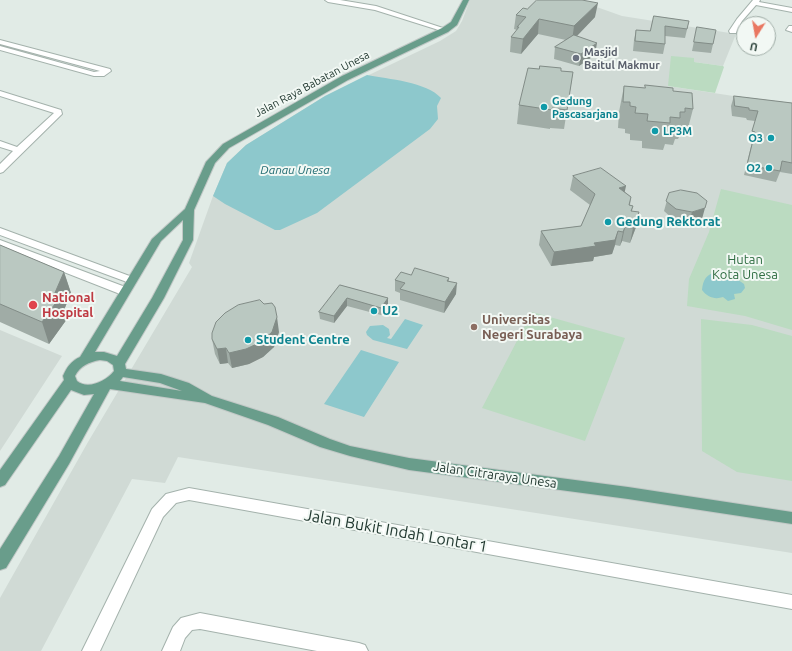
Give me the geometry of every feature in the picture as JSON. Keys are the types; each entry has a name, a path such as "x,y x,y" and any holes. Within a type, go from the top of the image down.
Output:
{"main road":[{"name":"Jalan Raya Babatan Unesa","path":"189,210 211,162 226,146 345,78 445,30 454,23 466,0"},
{"path":"107,385 90,390 83,390 77,388 70,381 69,376 74,367 87,355 157,238 189,210"},
{"path":"0,563 64,460 107,385 118,376 121,364 188,240 189,210"},
{"path":"157,238 174,233 181,234 188,240"},
{"path":"87,355 92,357 108,357 115,359 121,364"},
{"name":"Jalan Citraraya Unesa","path":"121,364 184,386 207,399 273,421 325,443 350,451 409,464 628,493 792,518"},
{"path":"0,481 70,381"},
{"name":"Jalan Citraraya Unesa","path":"107,385 207,399"}],"street":[{"path":"333,0 376,8 445,30"},
{"path":"733,31 739,20 756,2 792,10"},
{"path":"0,42 107,71 101,74 94,74 0,48"},
{"path":"0,93 58,112 58,114 0,170"},
{"path":"0,144 19,150"},
{"path":"0,231 131,280"},
{"path":"0,243 124,291"},
{"name":"Jalan Bukit Indah Lontar 1","path":"91,651 157,513 171,498 189,494 792,602"},
{"path":"171,651 179,633 187,623 200,621 359,651"}],"shaded area":[{"name":"Universitas Negeri Surabaya","path":"470,0 577,0 622,16 736,34 723,66 694,62 694,58 668,86 792,105 792,553 178,457 165,483 132,479 41,651 0,651 0,598 88,442 192,267 189,263 213,196 227,163 246,145 325,96 440,41 456,31 462,21"},
{"path":"0,330 62,356 0,451"}],"green space":[{"path":"671,56 694,58 694,62 723,66 724,67 715,93 668,86"},
{"name":"Hutan Kota Unesa","path":"721,189 792,205 792,330 745,316 687,306 689,279 709,232"},
{"path":"532,312 625,338 585,441 482,408"},
{"path":"701,319 752,325 792,336 792,481 737,472 702,451"}],"water":[{"name":"Danau Unesa","path":"367,75 407,82 426,88 435,93 441,98 437,106 438,119 430,129 317,213 280,230 275,230 225,204 213,196 227,163 246,145 325,96"},
{"path":"717,272 731,275 744,284 745,288 741,293 734,294 735,299 728,301 723,297 711,297 702,290 703,283 706,278 710,274"},
{"path":"405,319 423,325 407,349 373,340 367,335 366,332 370,326 383,325 389,329 390,335 387,338 391,339"},
{"path":"361,350 399,362 364,417 324,404"}],"building":[{"path":"537,0 582,0 598,3 574,26 539,19 523,39 511,37 526,17 516,15 523,8 527,9"},
{"path":"654,16 689,21 687,29 665,26 665,44 635,41 636,30 650,31"},
{"path":"697,27 716,30 713,44 694,42"},
{"path":"574,35 597,43 581,54 555,47"},
{"path":"540,66 561,68 561,71 573,72 567,110 552,108 552,110 519,105 528,68 539,69"},
{"path":"645,85 673,88 673,91 692,93 693,109 685,108 685,112 680,112 680,118 670,117 670,123 647,121 648,114 635,113 636,107 630,106 630,102 623,102 624,86 645,88"},
{"path":"734,96 792,103 792,163 782,161 780,171 747,165 755,132 752,131 758,111 735,106"},
{"path":"601,168 626,186 619,188 631,197 629,205 633,206 631,211 639,212 633,228 625,227 623,232 618,231 615,240 594,243 596,246 554,252 541,231 581,226 595,194 573,176"},
{"path":"681,190 697,193 707,201 705,208 692,212 676,209 666,201 669,193"},
{"path":"0,245 64,272 54,295 60,297 42,322 0,304"},
{"path":"415,268 449,278 447,281 457,283 445,302 400,289 405,283 395,280 401,272 411,275"},
{"path":"340,285 388,298 381,308 347,298 334,316 319,312"},
{"path":"260,300 264,304 272,303 275,307 277,317 272,332 261,342 246,349 229,353 226,348 217,349 212,339 212,333 216,322 225,313 238,305"}],"place":[{"name":"Masjid Baitul Makmur","path":"576,58"},
{"name":"Gedung Pascasarjana","path":"544,107"},
{"name":"LP3M","path":"655,131"},
{"name":"O3","path":"771,138"},
{"name":"O2","path":"769,168"},
{"name":"Gedung Rektorat","path":"608,222"},
{"name":"National Hospital","path":"33,305"},
{"name":"U2","path":"374,311"},
{"name":"Universitas Negeri Surabaya","path":"474,327"},
{"name":"Student Centre","path":"248,340"}]}
